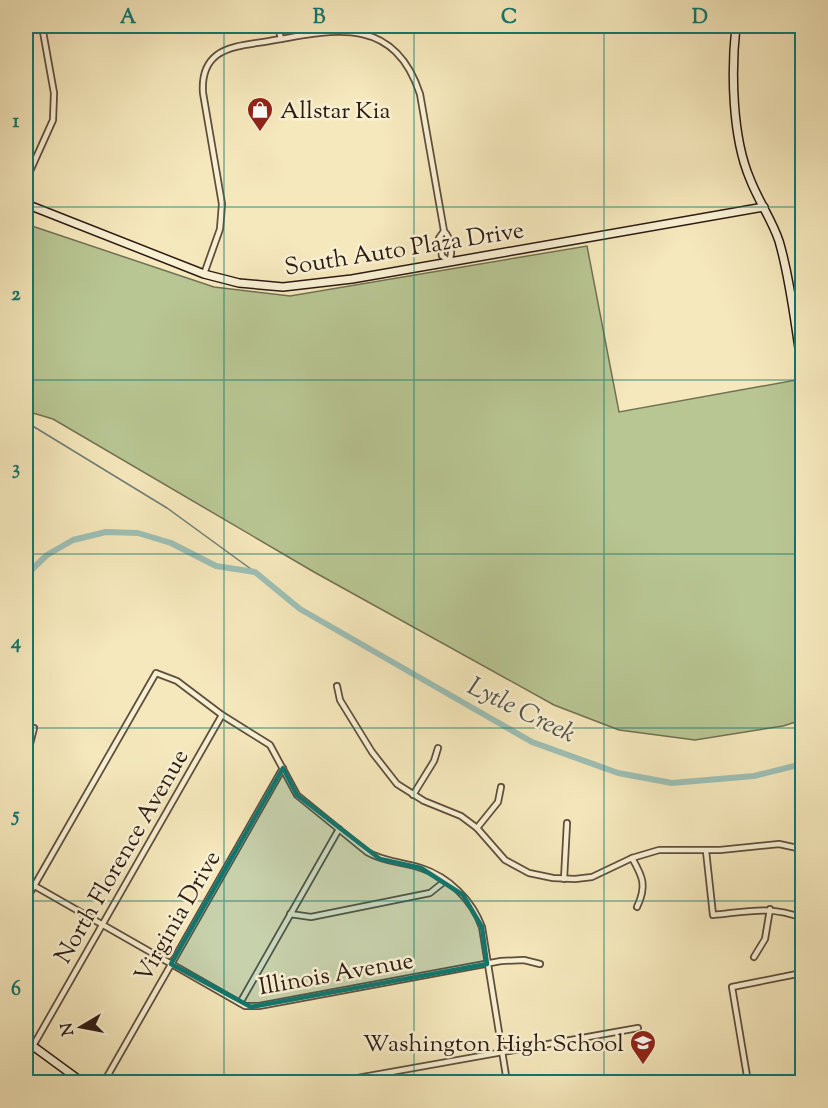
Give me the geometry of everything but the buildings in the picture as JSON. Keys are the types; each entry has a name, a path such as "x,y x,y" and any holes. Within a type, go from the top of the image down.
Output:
{"street":[{"path":"26,180 53,120 54,93 42,26"},
{"path":"278,26 281,39"},
{"path":"736,26 734,62 737,134 750,179 778,239 802,367"},
{"path":"204,274 220,229 222,204 203,93 205,74 212,60 229,49 281,39 337,31 360,32 391,47 403,59 416,79 420,93 444,231 448,235 452,255 449,261 442,256 439,238 444,231"},
{"name":"South Auto Plaza Drive","path":"26,204 204,274 264,287 292,287 341,281 764,207"},
{"path":"26,900 156,673 177,681 222,715 270,745 297,795 374,856 421,868 463,895 482,927 507,1083"},
{"path":"337,686 340,700 372,752 397,784 413,795 453,812 477,828 499,854 515,867 536,875 564,879 592,877 632,858 659,850 706,851 779,844 802,849"},
{"name":"North Florence Avenue","path":"33,1046 222,715"},
{"path":"26,753 34,728"},
{"path":"413,795 434,761 438,748"},
{"name":"Virginia Drive","path":"104,1083 282,768"},
{"path":"477,828 498,802 501,787"},
{"path":"564,879 567,822"},
{"path":"240,1003 339,829"},
{"path":"706,851 712,915 770,909 802,918"},
{"path":"632,858 640,871 644,893 637,907"},
{"name":"Illinois Avenue","path":"26,881 244,1006 258,1006 515,960 540,964"},
{"path":"290,914 311,917 430,893 445,882"},
{"path":"754,957 765,939 770,909"},
{"path":"748,1083 732,987 802,973"},
{"path":"335,1083 638,1028"},
{"path":"26,1041 82,1083"}],"highlighted area":[{"path":"283,768 297,795 380,859 421,868 463,895 482,927 487,964 251,1007 171,964"}],"green space":[{"path":"26,224 214,287 290,296 587,246 619,412 796,380 802,418 802,720 783,726 695,740 619,730 554,705 314,572 53,419 26,411"}],"waterway":[{"name":"Lytle Creek","path":"26,424 167,508 255,572"},
{"name":"Lytle Creek","path":"26,575 47,555 73,540 106,532 138,533 171,543 216,566 255,572 300,609 532,742 618,773 672,783 754,776 802,764"}],"place":[{"name":"Allstar Kia","path":"260,133"},
{"name":"Washington High School","path":"643,1066"}]}
